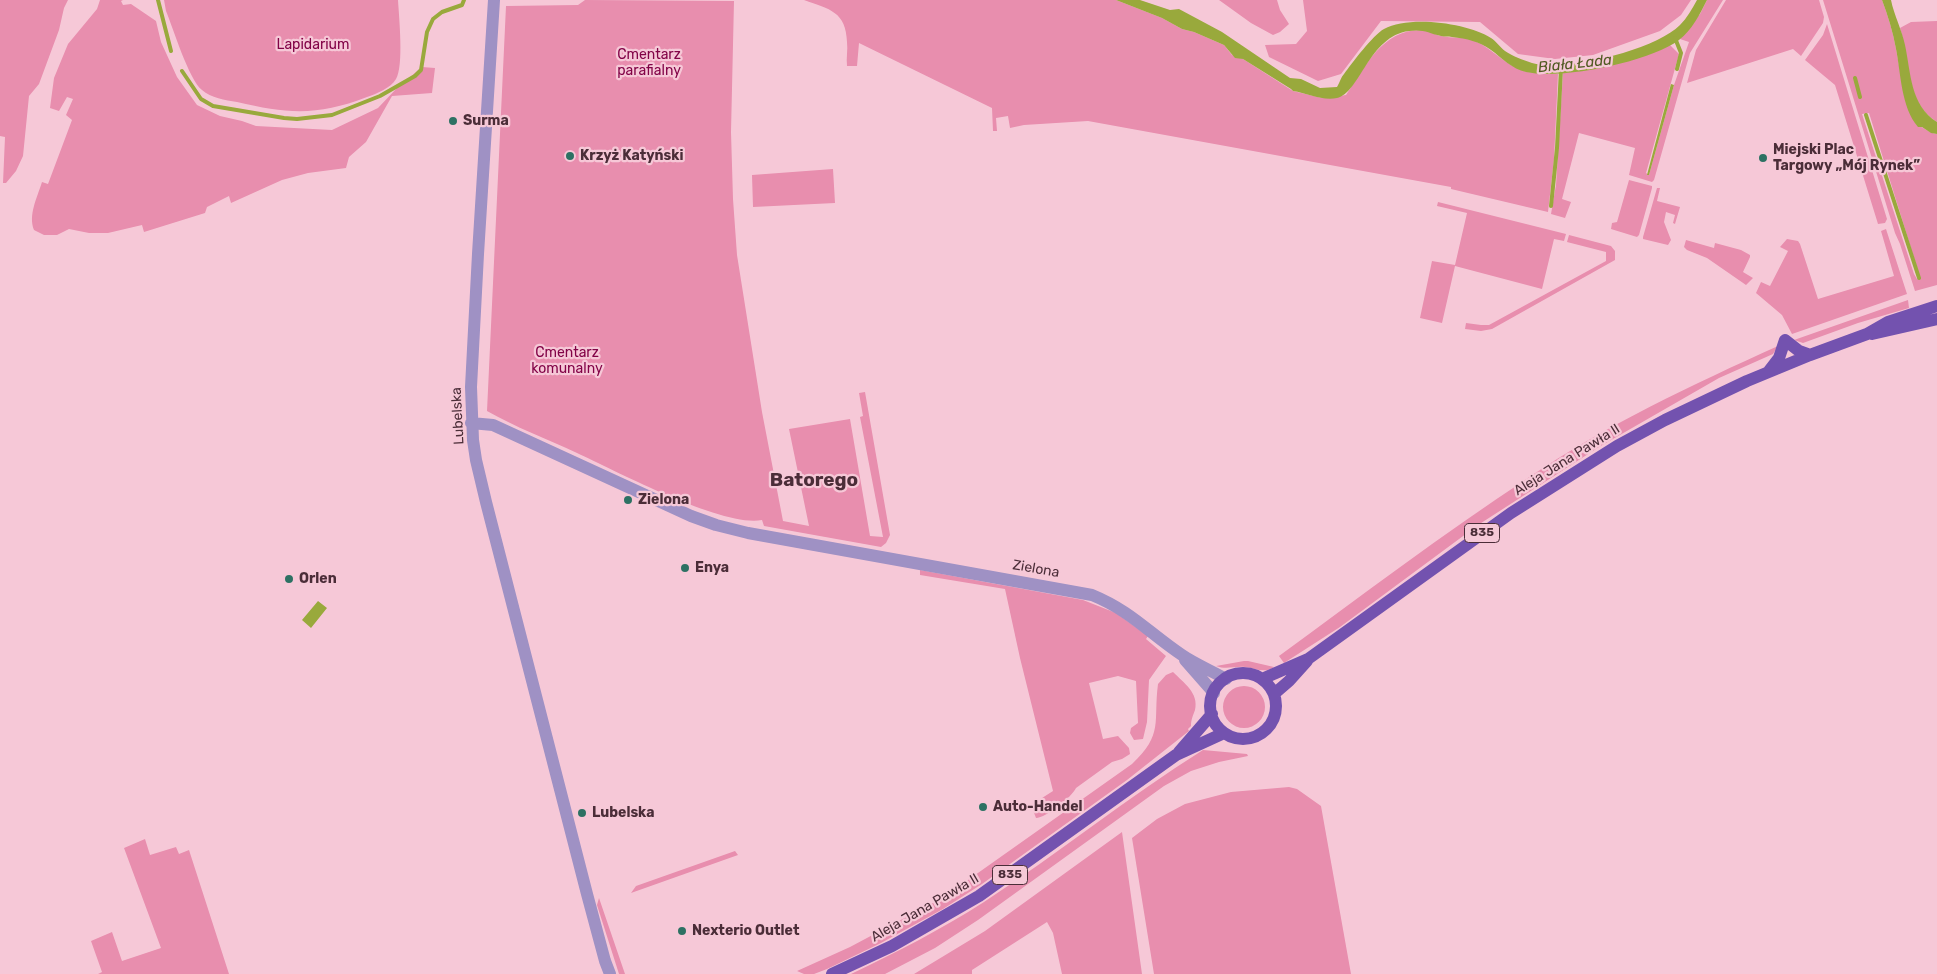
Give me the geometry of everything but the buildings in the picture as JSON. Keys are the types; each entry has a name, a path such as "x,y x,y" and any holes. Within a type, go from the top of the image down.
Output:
{"main road":[{"name":"Aleja Jana Pawła II","path":"1262,679 1308,659 1492,525 1582,466 1665,420 1768,372 1867,334 1882,325 1937,306"},
{"name":"Aleja Jana Pawła II","path":"1867,334 1887,332 1937,319"},
{"path":"1768,372 1779,358 1785,340 1794,348 1810,355"},
{"name":"Aleja Jana Pawła II","path":"1274,694 1289,681 1308,659"},
{"path":"1244,674 1262,679 1274,694 1276,703 1275,716 1270,725 1263,732 1246,739 1236,738 1224,732 1214,721 1212,714 1211,700 1217,687 1233,675 1244,674"},
{"name":"Aleja Jana Pawła II","path":"1176,755 1212,714"},
{"name":"Aleja Jana Pawła II","path":"832,974 892,946 979,896 1176,755 1224,732"}],"street":[{"name":"Lubelska","path":"494,0 471,387 476,460 608,971"},
{"name":"Zielona","path":"472,423 493,425 683,512 731,529 1092,594 1112,603 1132,616 1182,656 1214,693"},
{"name":"Zielona","path":"1182,656 1226,679"}],"green space":[{"path":"0,0 68,0 39,84 29,96 23,156 16,171 6,183 3,183 5,137 0,136"},
{"path":"100,0 123,0 121,1 123,5 131,4 156,21 161,42 177,77 197,105 220,116 256,126 332,130 378,108 397,88 422,67 435,68 432,93 392,96 366,142 349,157 346,168 308,173 282,180 231,203 229,196 207,207 205,213 144,232 142,225 108,233 89,233 69,229 57,235 44,235 34,230 32,218 34,206 42,182 48,184 72,120 66,115 73,99 67,97 59,111 50,108 54,78 68,44 97,9"},
{"name":"Lapidarium","path":"164,0 398,0 400,64 398,73 394,82 379,92 349,103 318,110 288,111 218,98 202,90 192,76 166,11"},
{"path":"585,0 734,1 731,132 737,255 762,412 783,521 809,526 789,429 850,419 870,536 883,537 860,417 863,416 859,393 865,392 890,535 886,543 881,547 764,526 762,520 745,520 697,507 520,428 487,411 506,6 578,5"},
{"path":"804,0 1116,0 1224,45 1232,55 1243,59 1293,91 1322,98 1346,95 1377,50 1397,35 1410,31 1424,30 1445,37 1471,39 1524,71 1558,74 1554,159 1548,212 1451,189 1451,187 1088,121 1024,125 1010,128 1008,116 996,118 997,131 993,131 992,108 859,43 857,66 847,66 844,24 829,9"},
{"path":"1219,0 1277,0 1280,10 1289,24 1273,35 1251,23"},
{"path":"1303,0 1691,0 1681,15 1660,31 1593,55 1555,59 1518,54 1480,22 1381,21 1341,74 1318,81 1269,57 1265,45 1296,44 1307,31"},
{"path":"1707,0 1723,0 1690,53 1654,180 1652,182 1629,175 1635,148 1579,133 1562,199 1571,202 1565,218 1551,214 1556,185 1563,73 1618,63 1670,45 1679,54 1646,173 1649,175 1674,85 1689,42 1680,39 1700,14"},
{"path":"1726,0 1819,0 1824,17 1823,23 1801,56 1793,49 1687,83 1696,50"},
{"path":"1823,0 1882,0 1892,30 1903,87 1912,115 1916,124 1937,134 1937,285 1915,291 1895,233","holes":["1869,113 1920,278 1917,279 1862,114"]},
{"path":"1937,21 1937,122 1927,114 1914,92 1900,28 1911,22"},
{"path":"1827,24 1887,219 1885,223 1878,224 1835,85 1805,60 1823,35"},
{"path":"833,169 835,203 753,207 752,175"},
{"path":"1629,180 1652,186 1637,237 1611,229 1612,223 1617,222"},
{"path":"1657,188 1660,188 1657,201 1680,207 1675,224 1673,223 1675,215 1666,212 1664,222 1671,240 1668,245 1643,239"},
{"path":"1438,202 1566,234 1564,241 1554,239 1542,289 1455,266 1442,323 1420,318 1432,261 1455,265 1467,213 1437,206"},
{"path":"1886,229 1907,294 1792,334 1782,315 1756,293 1761,282 1770,286 1788,251 1780,247 1787,239 1798,241 1800,244 1818,299 1894,276 1881,231"},
{"path":"1569,235 1611,246 1615,251 1615,260 1492,329 1481,331 1465,329 1466,323 1489,325 1606,261 1606,252 1567,242"},
{"path":"1686,240 1714,248 1715,243 1741,250 1750,255 1743,272 1753,278 1746,285 1707,258 1687,250 1684,247"},
{"path":"1908,300 1909,308 1858,323 1803,343 1794,340"},
{"path":"1778,346 1773,354 1719,378 1599,447 1478,525 1340,627 1284,663 1279,656 1433,543 1496,499 1588,440 1650,407"},
{"path":"920,570 1083,600 1116,613 1148,636 1146,639 1166,656 1149,680 1147,722 1143,739 1134,740 1130,733 1131,728 1138,723 1136,681 1118,676 1089,683 1103,739 1118,736 1129,748 1130,754 1112,762 1076,788 1074,792 1046,815 1036,818 1031,805 1053,791 1005,589 920,575"},
{"path":"1244,661 1274,667 1264,670 1216,666"},
{"path":"1173,672 1186,684 1195,698 1195,710 1191,726 1188,729 1189,731 1127,780 982,884 943,909 881,943 827,969 814,974 804,974 797,971 850,947 944,897 1132,764 1142,754 1153,736 1158,684 1166,675"},
{"path":"1248,686 1256,689 1262,695 1265,707 1262,719 1256,725 1240,728 1232,725 1226,719 1223,703 1226,695 1232,689"},
{"path":"1203,750 1247,754 1248,756 1219,762 1191,771 1164,786 978,920 935,948 885,974 851,974 919,940 984,902"},
{"path":"1289,787 1297,789 1321,806 1351,974 1154,974 1132,838 1157,819 1185,804 1231,792"},
{"path":"1122,832 1142,974 1062,974 1053,933 1047,922 972,970 972,974 914,974 985,931"},
{"path":"145,839 150,855 176,847 179,854 189,850 229,974 98,974 102,972 91,941 112,932 122,961 161,948 124,848"},
{"path":"735,851 738,855 631,893 636,886"},
{"path":"599,898 625,974 619,974 597,905"}],"water":[{"name":"Biała Łada","path":"1116,0 1140,0 1170,10 1179,9 1222,32 1290,78 1301,79 1320,88 1337,87 1343,75 1379,32 1408,22 1438,23 1468,28 1493,39 1508,53 1518,58 1532,63 1547,65 1566,64 1609,57 1651,43 1680,25 1697,0 1707,0 1688,32 1665,48 1627,62 1582,71 1542,74 1521,71 1477,42 1422,31 1409,31 1395,35 1384,43 1345,94 1331,99 1293,91 1243,59 1235,58 1224,45"},
{"path":"1882,0 1891,0 1904,39 1913,88 1921,107 1937,122 1937,134 1918,127 1908,110 1902,90 1893,36"},
{"path":"1671,84 1674,85 1649,175 1647,175"},
{"path":"318,601 327,608 311,628 302,620"}],"waterway":[{"path":"158,0 171,51"},
{"path":"182,71 201,99 213,106 297,119 332,115 380,96 415,76 421,70 427,32 433,19 442,12 462,5 464,0"},
{"path":"1675,38 1681,53 1677,69"},
{"name":"Biała Łada","path":"1551,206 1557,148 1561,69"},
{"path":"1855,78 1860,97"},
{"path":"1866,115 1919,278"}],"place":[{"name":"Surma","path":"453,121"},
{"name":"Krzyż Katyński","path":"570,156"},
{"name":"Miejski Plac Targowy „Mój Rynek”","path":"1763,158"},
{"name":"Zielona","path":"628,500"},
{"name":"Enya","path":"685,568"},
{"name":"Orlen","path":"289,579"},
{"name":"Auto-Handel","path":"983,807"},
{"name":"Lubelska","path":"582,813"},
{"name":"Nexterio Outlet","path":"682,931"}],"district":[{"name":"Batorego","path":"814,481"}],"park label":[{"name":"Cmentarz parafialny","path":"649,64"},
{"name":"Cmentarz komunalny","path":"567,362"}]}
